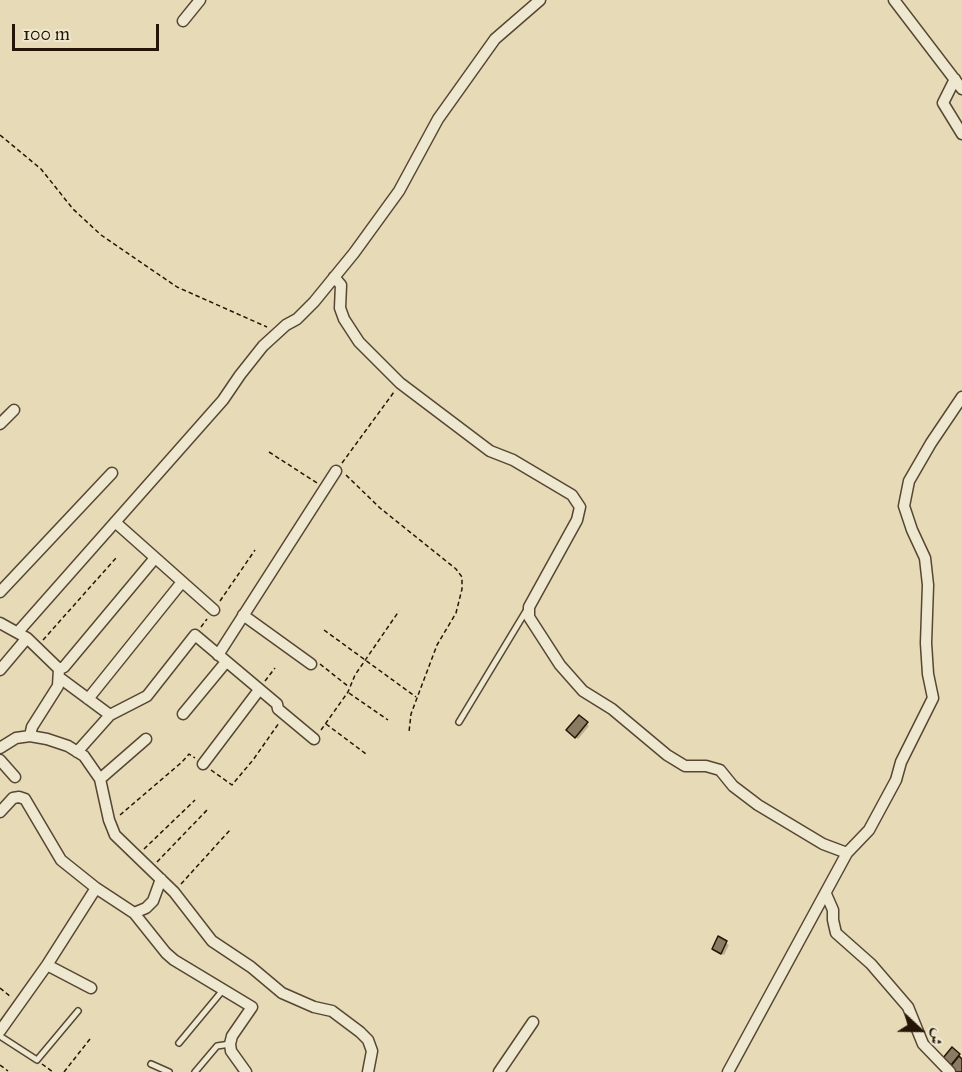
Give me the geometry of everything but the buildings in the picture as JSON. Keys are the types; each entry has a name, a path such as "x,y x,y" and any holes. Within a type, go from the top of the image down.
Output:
{"street":[{"path":"183,21 200,0"},
{"path":"0,670 22,635 115,522 223,400 263,346 297,319 334,278 399,191 438,119 495,39 540,0"},
{"path":"894,0 962,89"},
{"path":"955,79 943,103 962,134"},
{"path":"334,278 341,285 340,309 344,320 359,342 400,383 490,451 513,460 572,495 580,507 577,520 529,607 529,617 560,665 583,691 612,710 667,755 685,766 706,766 720,770 733,786 758,805 823,844 847,853"},
{"path":"728,1072 847,853 868,831 896,780 901,762 933,698 928,674 928,585 925,558 904,506 909,481 962,397"},
{"path":"0,424 14,410"},
{"path":"183,714 222,658 243,615 336,471"},
{"path":"0,592 112,473"},
{"path":"115,522 214,610"},
{"path":"30,736 32,727 58,686 59,673 155,558"},
{"path":"88,699 182,582"},
{"path":"243,615 310,664"},
{"path":"0,623 22,635 37,647 59,673 110,715"},
{"path":"77,752 110,715 147,696 195,635 277,704 278,709 314,740"},
{"path":"203,764 259,690"},
{"path":"0,748 16,738 30,736 47,739 77,752 89,762 100,779 115,835 174,891 212,941 251,967 282,993 332,1011 360,1032 368,1040 372,1051 368,1072"},
{"path":"100,779 146,739"},
{"path":"0,760 15,777"},
{"path":"0,812 13,798 25,799 61,860 96,888 134,913 166,953 252,1007 232,1036 230,1044 231,1051 246,1072"},
{"path":"134,913 146,908 153,901 161,879"},
{"path":"0,1031 96,888"},
{"path":"826,894 833,910 836,933 871,964 908,1007 923,1044 950,1072"},
{"path":"46,965 91,988"},
{"path":"499,1072 532,1022"}],"lane":[{"path":"459,722 529,607"},
{"path":"179,1043 223,990"},
{"path":"0,1036 37,1060 78,1011"},
{"path":"195,1072 217,1046 230,1044"},
{"path":"151,1064 169,1072"}],"path":[{"path":"0,135 41,169 73,209 91,227 153,271 190,294 279,332"},
{"path":"400,383 342,463 343,471 348,479 462,577 462,589 456,613 437,645 411,714 409,732"},
{"path":"268,452 325,489"},
{"path":"195,635 255,550"},
{"path":"37,647 116,558"},
{"path":"314,740 348,692 365,660 399,611"},
{"path":"324,630 417,697"},
{"path":"310,664 321,664 349,687"},
{"path":"259,690 274,668"},
{"path":"348,692 388,720"},
{"path":"110,823 182,762 189,753 232,785 253,760 285,714"},
{"path":"326,723 366,754"},
{"path":"137,856 195,800"},
{"path":"150,869 208,809"},
{"path":"174,891 230,830"},
{"path":"0,988 18,1003"},
{"path":"64,1072 90,1039"},
{"path":"37,1060 53,1072"},
{"path":"0,1065 9,1071"}]}
